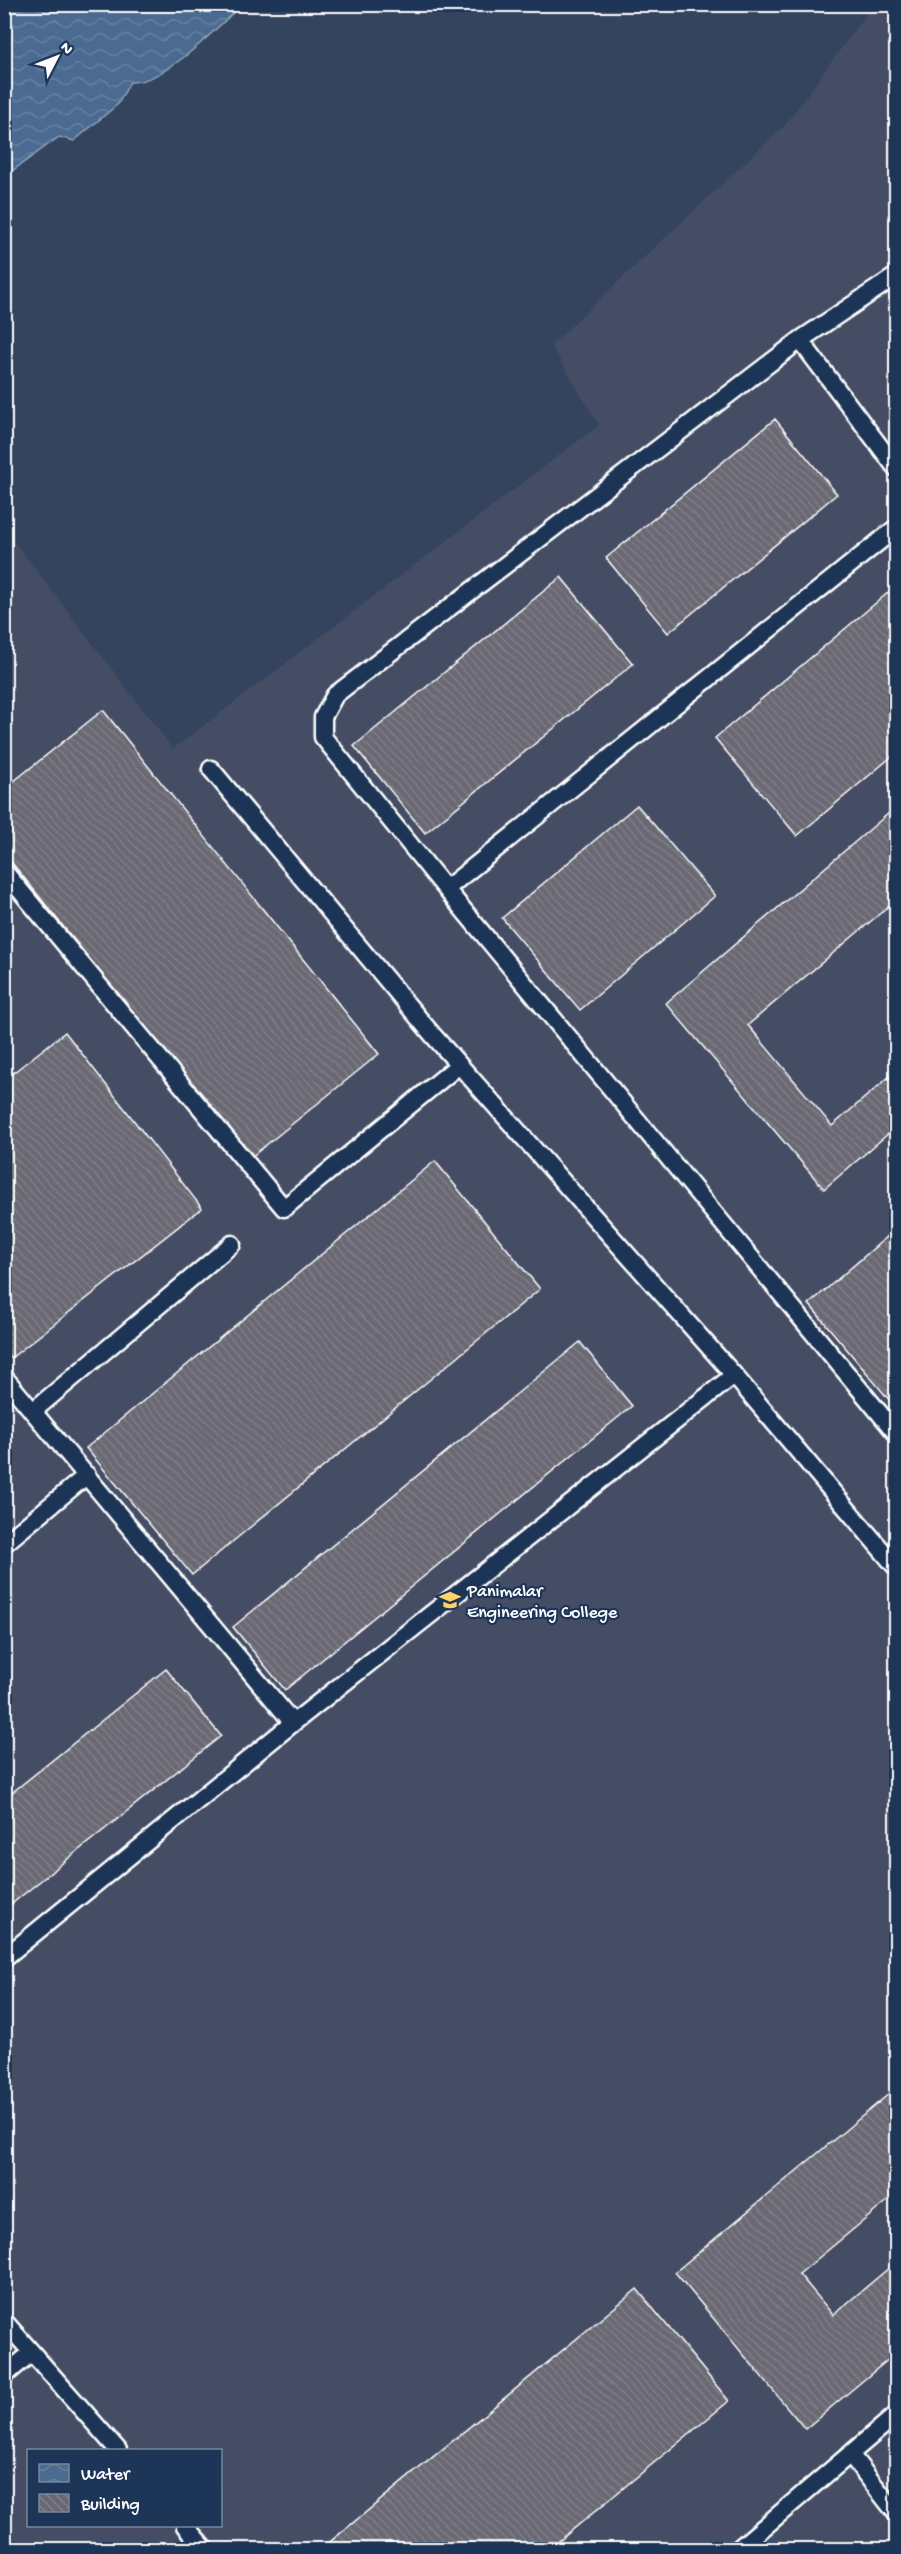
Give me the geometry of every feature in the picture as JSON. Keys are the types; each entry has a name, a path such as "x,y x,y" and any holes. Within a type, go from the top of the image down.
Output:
{"lane":[{"path":"897,276 800,340 335,695 323,717 323,737 446,889 897,1433"},
{"path":"800,340 897,468"},
{"path":"446,889 897,528"},
{"path":"211,769 459,1065 734,1375 897,1567"},
{"path":"4,872 284,1208 459,1065"},
{"path":"33,1412 232,1244"},
{"path":"4,1958 293,1723 734,1375"},
{"path":"4,1377 293,1723"},
{"path":"4,1544 87,1475"},
{"path":"4,2321 116,2449"},
{"path":"4,2376 31,2353"},
{"path":"737,2550 897,2415"},
{"path":"850,2454 897,2513"},
{"path":"185,2527 206,2550"}],"shaded area":[{"name":"Panimalar Engineering College","path":"873,5 896,5 896,2549 5,2549 4,528 173,749 599,425 551,345 785,125"}],"water":[{"path":"5,4 241,5 174,65 144,80 130,82 118,104 74,141 59,137 5,176"}],"building":[{"path":"775,419 837,494 668,633 606,558"},
{"path":"561,577 633,664 425,833 354,746"},
{"path":"896,586 896,753 797,836 715,738"},
{"path":"103,710 379,1054 250,1158 4,853 4,789"},
{"path":"637,805 715,896 580,1010 502,918"},
{"path":"896,807 896,900 748,1025 832,1126 896,1071 896,1127 824,1189 666,1003"},
{"path":"65,1032 202,1208 11,1358 4,1349 4,1080"},
{"path":"435,1161 540,1289 192,1575 86,1448"},
{"path":"896,1229 896,1408 809,1304"},
{"path":"580,1342 632,1406 285,1690 233,1627"},
{"path":"166,1669 221,1736 4,1910 4,1799"},
{"path":"896,2088 896,2194 799,2274 833,2315 896,2262 896,2353 805,2429 675,2272"},
{"path":"637,2289 729,2401 548,2550 320,2550"}],"place":[{"name":"Panimalar Engineering College","path":"450,1600"}]}
